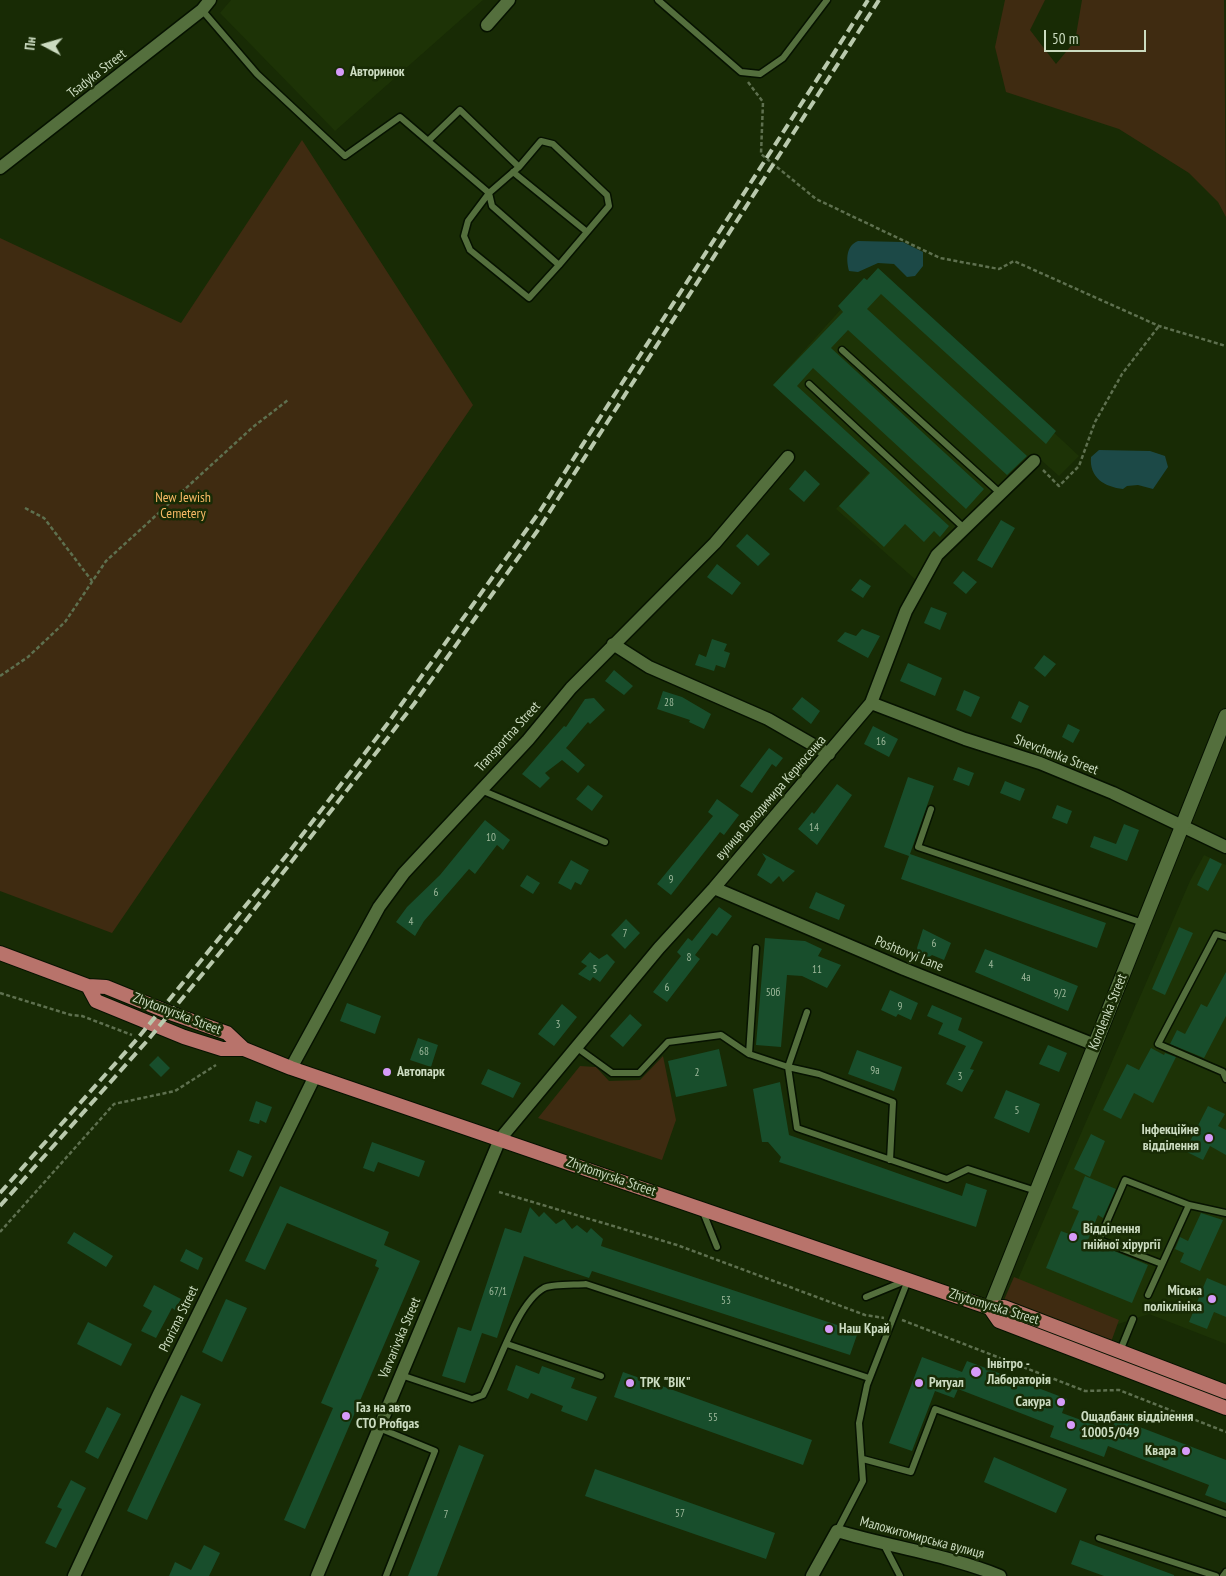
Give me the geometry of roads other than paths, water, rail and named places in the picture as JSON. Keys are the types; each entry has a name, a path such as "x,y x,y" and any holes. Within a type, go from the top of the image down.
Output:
{"main road":[{"name":"Korolenka Street","path":"990,1308 1226,716"},
{"name":"Zhytomyrska Street","path":"0,954 88,986 106,987 170,1013 227,1033 244,1050 291,1068 990,1308 1004,1307 1226,1392"},
{"path":"990,1308 999,1321 1226,1408"}],"street":[{"path":"487,25 510,0"},
{"name":"Tsadyka Street","path":"0,168 206,5"},
{"name":"Transportna Street","path":"291,1068 379,908 404,873 528,740 571,688 715,543 788,457"},
{"name":"вулиця Володимира Керносенка","path":"500,1139 659,948 714,888 871,703 906,611 937,555 1034,461"},
{"path":"614,644 649,667 768,719 829,754"},
{"name":"Shevchenka Street","path":"871,703 965,739 1040,763 1182,824 1226,847"},
{"name":"Poshtovyi Lane","path":"714,888 904,969 1095,1045"},
{"name":"Prorizna Street","path":"74,1576 158,1396 315,1076"},
{"name":"Varvarivska Street","path":"321,1575 379,1428 500,1139"},
{"path":"812,1576 837,1531"},
{"name":"Маложитомирська вулиця","path":"837,1531 884,1545 973,1565 1000,1576"}],"lane":[{"path":"658,0 741,72 760,74 784,58 827,0"},
{"path":"206,5 256,74 345,156 400,117 489,193 492,206 559,265"},
{"path":"428,141 460,110 518,167"},
{"path":"540,142 553,144 607,195 608,206 529,298 470,250 464,236 468,221 489,193 513,172 540,142"},
{"path":"513,172 587,232"},
{"path":"842,350 1000,493"},
{"path":"809,384 964,528"},
{"path":"481,790 605,842"},
{"path":"931,809 918,847 1143,923"},
{"path":"1226,937 1216,934 1158,1044 1225,1068 1226,1079"},
{"path":"749,1054 756,948"},
{"path":"807,1012 788,1067 797,1128 947,1179 968,1169 1036,1191"},
{"path":"576,1046 612,1073 639,1073 668,1042 721,1035 749,1054 788,1067 820,1074 893,1102 890,1160"},
{"path":"1162,1264 1099,1240 1126,1180 1189,1205 1226,1214"},
{"path":"1148,1295 1189,1205"},
{"path":"702,1208 717,1247"},
{"path":"866,1297 909,1279"},
{"path":"837,1531 863,1481 863,1459 859,1423 869,1378 909,1279"},
{"path":"401,1375 472,1399 483,1394 521,1312 544,1288 586,1284 869,1378"},
{"path":"1120,1351 1133,1319"},
{"path":"507,1344 600,1376"},
{"path":"863,1459 911,1472 935,1409 1226,1514"},
{"path":"379,1428 435,1451 386,1576"},
{"path":"1099,1538 1216,1576"},
{"path":"884,1545 900,1576"},
{"path":"1223,1576 1226,1572"}],"water":[{"path":"858,241 903,242 923,252 923,266 915,276 907,277 894,264 878,263 858,272 849,271 848,253 851,246"},
{"path":"1099,450 1150,451 1165,456 1168,467 1153,489 1138,485 1127,486 1123,489 1116,488 1104,484 1093,471 1091,457"}],"railway":[{"path":"0,1193 138,1038 286,856 388,723 540,511 868,0"},
{"path":"0,1206 147,1041 233,937 414,704 538,530 879,0"}],"place":[{"name":"Авторинок","path":"340,72"},
{"name":"Автопарк","path":"387,1072"},
{"name":"Інфекційне відділення","path":"1209,1138"},
{"name":"Відділення гнійної хірургії","path":"1073,1237"},
{"name":"Міська поліклініка","path":"1212,1299"},
{"name":"Наш Край","path":"829,1329"},
{"name":"Інвітро - Лабораторія","path":"976,1372"},
{"name":"ТРК \"ВІК\"","path":"630,1383"},
{"name":"Ритуал","path":"919,1383"},
{"name":"Сакура","path":"1061,1402"},
{"name":"Газ на авто СТО Profigas","path":"346,1416"},
{"name":"Ощадбанк відділення 10005/049","path":"1071,1425"},
{"name":"Квара","path":"1186,1451"}],"park label":[{"name":"New Jewish Cemetery","path":"183,506"}]}
